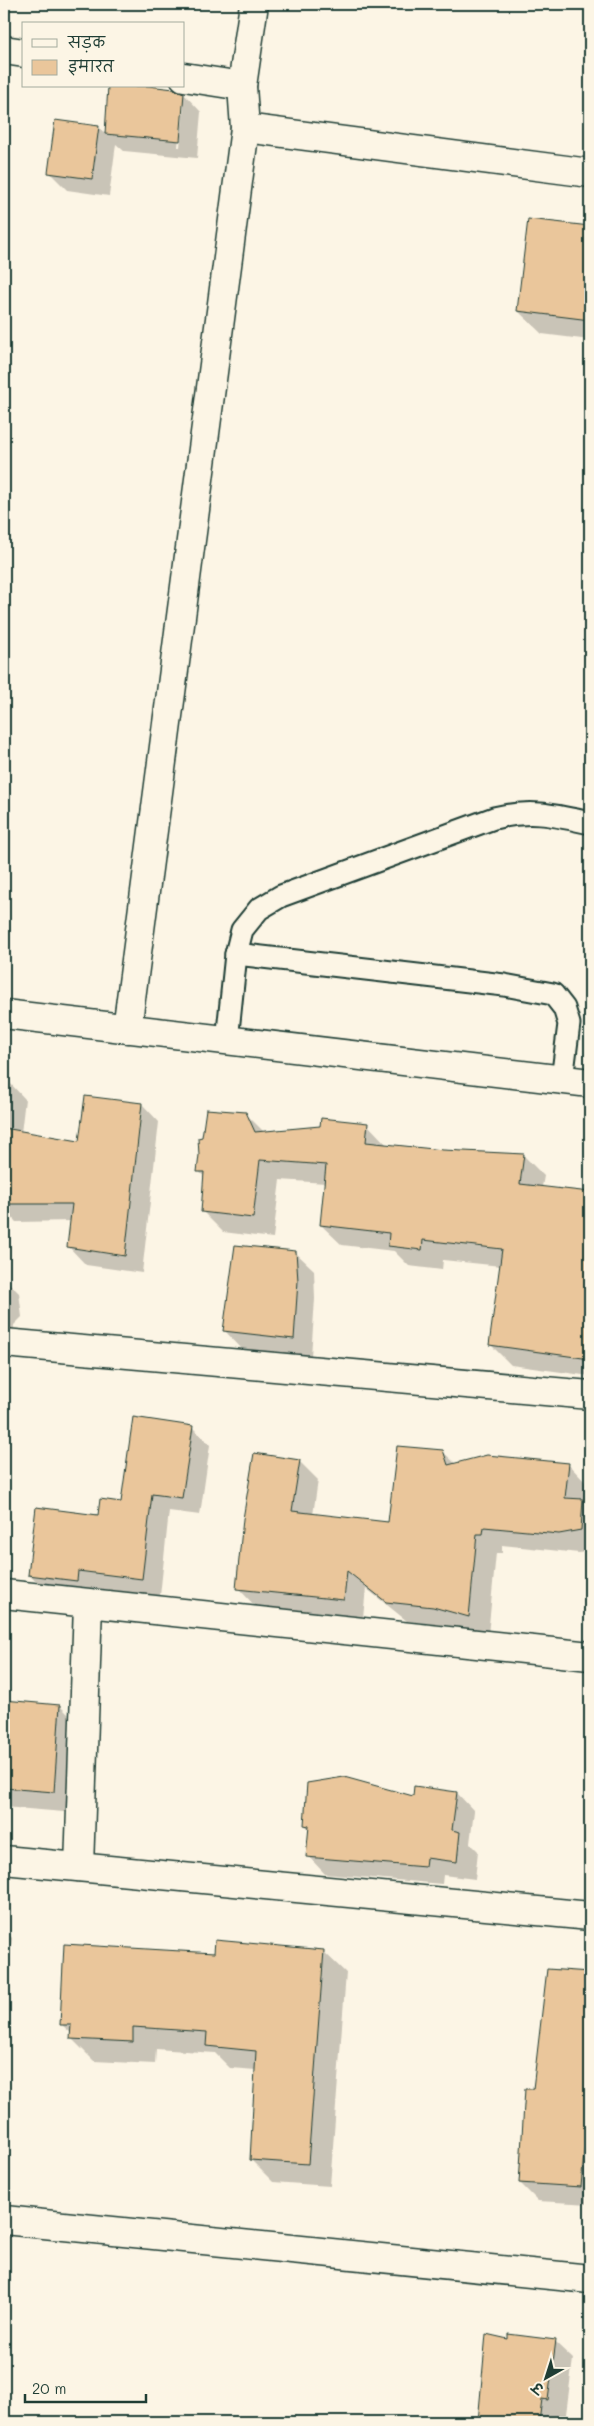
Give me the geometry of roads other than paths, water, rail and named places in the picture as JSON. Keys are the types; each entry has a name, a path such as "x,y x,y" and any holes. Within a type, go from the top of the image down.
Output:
{"street":[{"path":"127,1028 245,128 242,86 254,4"},
{"path":"4,50 22,53"},
{"path":"185,77 242,86"},
{"path":"245,128 590,173"},
{"path":"4,1014 590,1083"},
{"path":"4,1343 590,1395"},
{"path":"4,1594 590,1656"},
{"path":"79,1867 88,1604"},
{"path":"4,1860 590,1916"},
{"path":"4,2220 590,2279"}],"lane":[{"path":"227,1040 236,954 242,930 259,908 281,896 508,814 538,812 590,823"},
{"path":"236,954 504,986 553,994 564,1008 569,1024 562,1080"}]}
